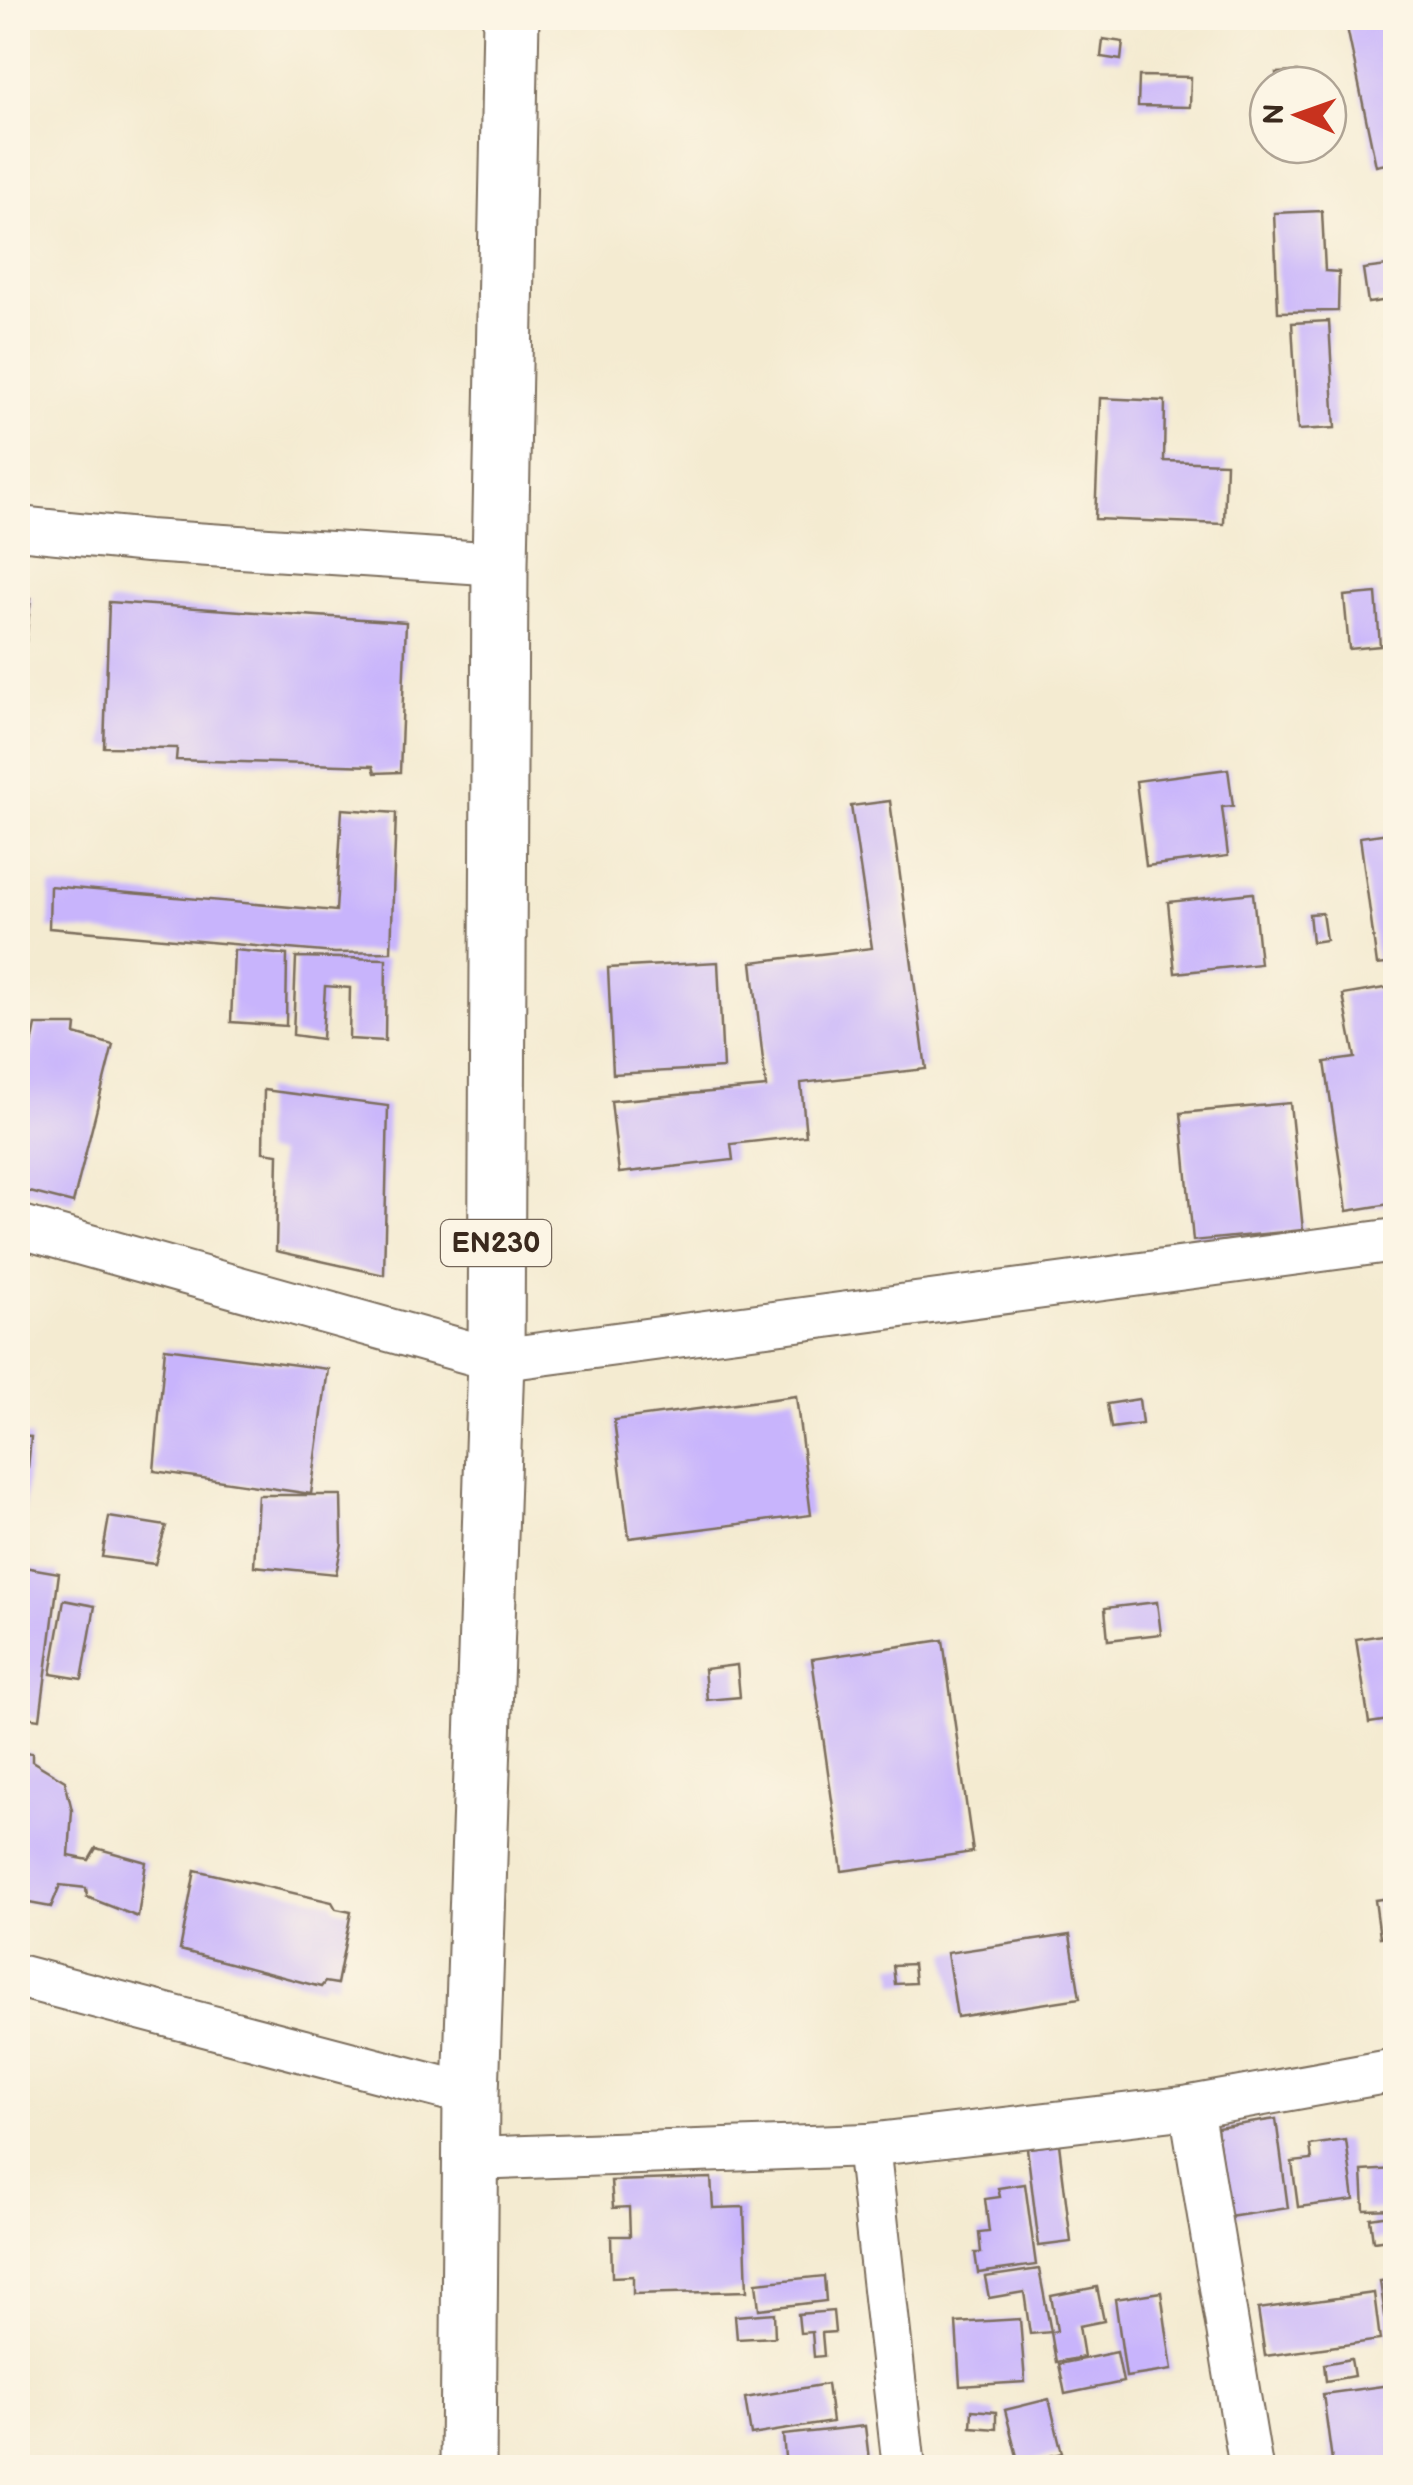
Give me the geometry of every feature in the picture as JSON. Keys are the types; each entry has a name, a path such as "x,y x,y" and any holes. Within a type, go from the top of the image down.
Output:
{"main road":[{"name":"EN230","path":"468,2468 471,2095 496,1360 500,564 511,18"}],"street":[{"path":"18,528 148,541 500,564"},
{"path":"18,1226 496,1360 1396,1240"},
{"path":"18,1976 471,2095"},
{"path":"470,2159 868,2145 1191,2107 1396,2070"},
{"path":"1191,2107 1250,2468"},
{"path":"868,2145 904,2468"}],"building":[{"path":"1345,18 1396,18 1396,162 1376,166"},
{"path":"1103,39 1123,42 1121,60 1101,57"},
{"path":"1139,76 1191,77 1190,107 1138,106"},
{"path":"1322,211 1325,271 1339,272 1338,311 1278,312 1274,213"},
{"path":"1396,265 1396,299 1368,303 1363,269"},
{"path":"1329,321 1335,428 1298,430 1292,323"},
{"path":"1100,398 1165,401 1164,461 1226,463 1224,524 1095,519"},
{"path":"1376,593 1380,646 1349,649 1344,596"},
{"path":"18,597 31,598 20,694 18,694"},
{"path":"109,602 406,622 400,772 375,773 373,766 176,760 177,748 104,747"},
{"path":"1228,769 1233,806 1222,807 1228,856 1146,866 1136,781"},
{"path":"890,801 926,1069 801,1083 806,1136 731,1144 733,1160 619,1173 611,1101 766,1087 752,962 872,948 851,806"},
{"path":"342,809 396,813 391,952 335,953 49,928 50,886 336,911"},
{"path":"1396,832 1396,963 1377,965 1360,837"},
{"path":"1253,893 1260,964 1175,973 1168,902"},
{"path":"1322,913 1326,940 1312,942 1309,914"},
{"path":"234,950 287,955 286,1026 231,1022"},
{"path":"296,957 386,959 385,1041 349,1039 350,988 325,986 322,1039 293,1035"},
{"path":"718,962 723,1068 613,1074 608,968"},
{"path":"1396,986 1396,1050 1391,1051 1396,1077 1396,1203 1347,1211 1325,1062 1355,1058 1343,995"},
{"path":"36,1025 76,1025 75,1034 113,1045 73,1203 18,1189 18,1113"},
{"path":"264,1090 388,1106 384,1275 276,1251 278,1154 263,1152"},
{"path":"1290,1103 1303,1230 1193,1241 1181,1113"},
{"path":"165,1348 328,1369 311,1494 154,1471"},
{"path":"796,1396 811,1515 629,1538 614,1420"},
{"path":"1139,1399 1142,1424 1111,1428 1107,1404"},
{"path":"18,1436 31,1437 22,1530 18,1529"},
{"path":"258,1495 341,1495 342,1543 336,1574 254,1566"},
{"path":"109,1517 166,1526 155,1564 102,1557"},
{"path":"18,1566 59,1573 40,1719 18,1716"},
{"path":"64,1600 95,1606 82,1679 51,1674"},
{"path":"1157,1602 1161,1634 1108,1640 1105,1608"},
{"path":"1396,1633 1396,1719 1369,1723 1356,1639"},
{"path":"943,1640 973,1852 842,1871 812,1659"},
{"path":"737,1665 740,1697 707,1700 704,1669"},
{"path":"18,1751 32,1753 32,1761 65,1781 72,1810 69,1856 89,1860 96,1848 146,1862 138,1917 87,1897 86,1888 60,1885 51,1907 18,1901"},
{"path":"195,1870 332,1902 336,1909 351,1912 337,1984 325,1982 321,1987 180,1950"},
{"path":"1396,1897 1396,1935 1380,1937 1375,1900"},
{"path":"1070,1935 1080,1998 957,2017 947,1953"},
{"path":"913,1964 915,1983 895,1984 893,1965"},
{"path":"1276,2119 1288,2208 1229,2217 1217,2128"},
{"path":"1346,2140 1354,2200 1298,2207 1292,2162 1312,2160 1310,2145"},
{"path":"1059,2144 1071,2242 1039,2246 1027,2148"},
{"path":"1396,2169 1396,2209 1364,2210 1362,2171"},
{"path":"711,2178 713,2208 744,2207 747,2291 633,2294 633,2276 612,2277 611,2236 630,2236 629,2207 613,2208 611,2181"},
{"path":"1025,2184 1036,2265 978,2273 975,2253 981,2253 979,2233 989,2232 985,2199 1000,2197 998,2188"},
{"path":"1396,2214 1396,2238 1373,2241 1370,2218"},
{"path":"1039,2269 1051,2332 1030,2334 1024,2292 989,2298 985,2277"},
{"path":"824,2276 826,2301 759,2309 756,2283"},
{"path":"1396,2279 1396,2341 1389,2342 1380,2281"},
{"path":"1097,2287 1104,2321 1079,2326 1084,2357 1056,2362 1051,2332 1057,2331 1051,2296"},
{"path":"1161,2292 1172,2370 1126,2377 1115,2299"},
{"path":"1374,2293 1380,2340 1265,2356 1258,2309"},
{"path":"833,2311 835,2332 822,2333 824,2356 814,2357 812,2332 800,2333 798,2314"},
{"path":"774,2313 775,2337 737,2339 735,2316"},
{"path":"1020,2319 1025,2382 960,2386 956,2323"},
{"path":"1117,2352 1123,2382 1065,2394 1059,2364"},
{"path":"1351,2359 1354,2376 1326,2381 1324,2364"},
{"path":"827,2384 832,2422 751,2435 745,2398"},
{"path":"1390,2385 1396,2465 1333,2468 1323,2394"},
{"path":"1049,2399 1062,2453 1019,2464 1005,2410"},
{"path":"972,2410 996,2412 996,2429 971,2427"},
{"path":"865,2426 870,2468 786,2468 783,2435"}]}
